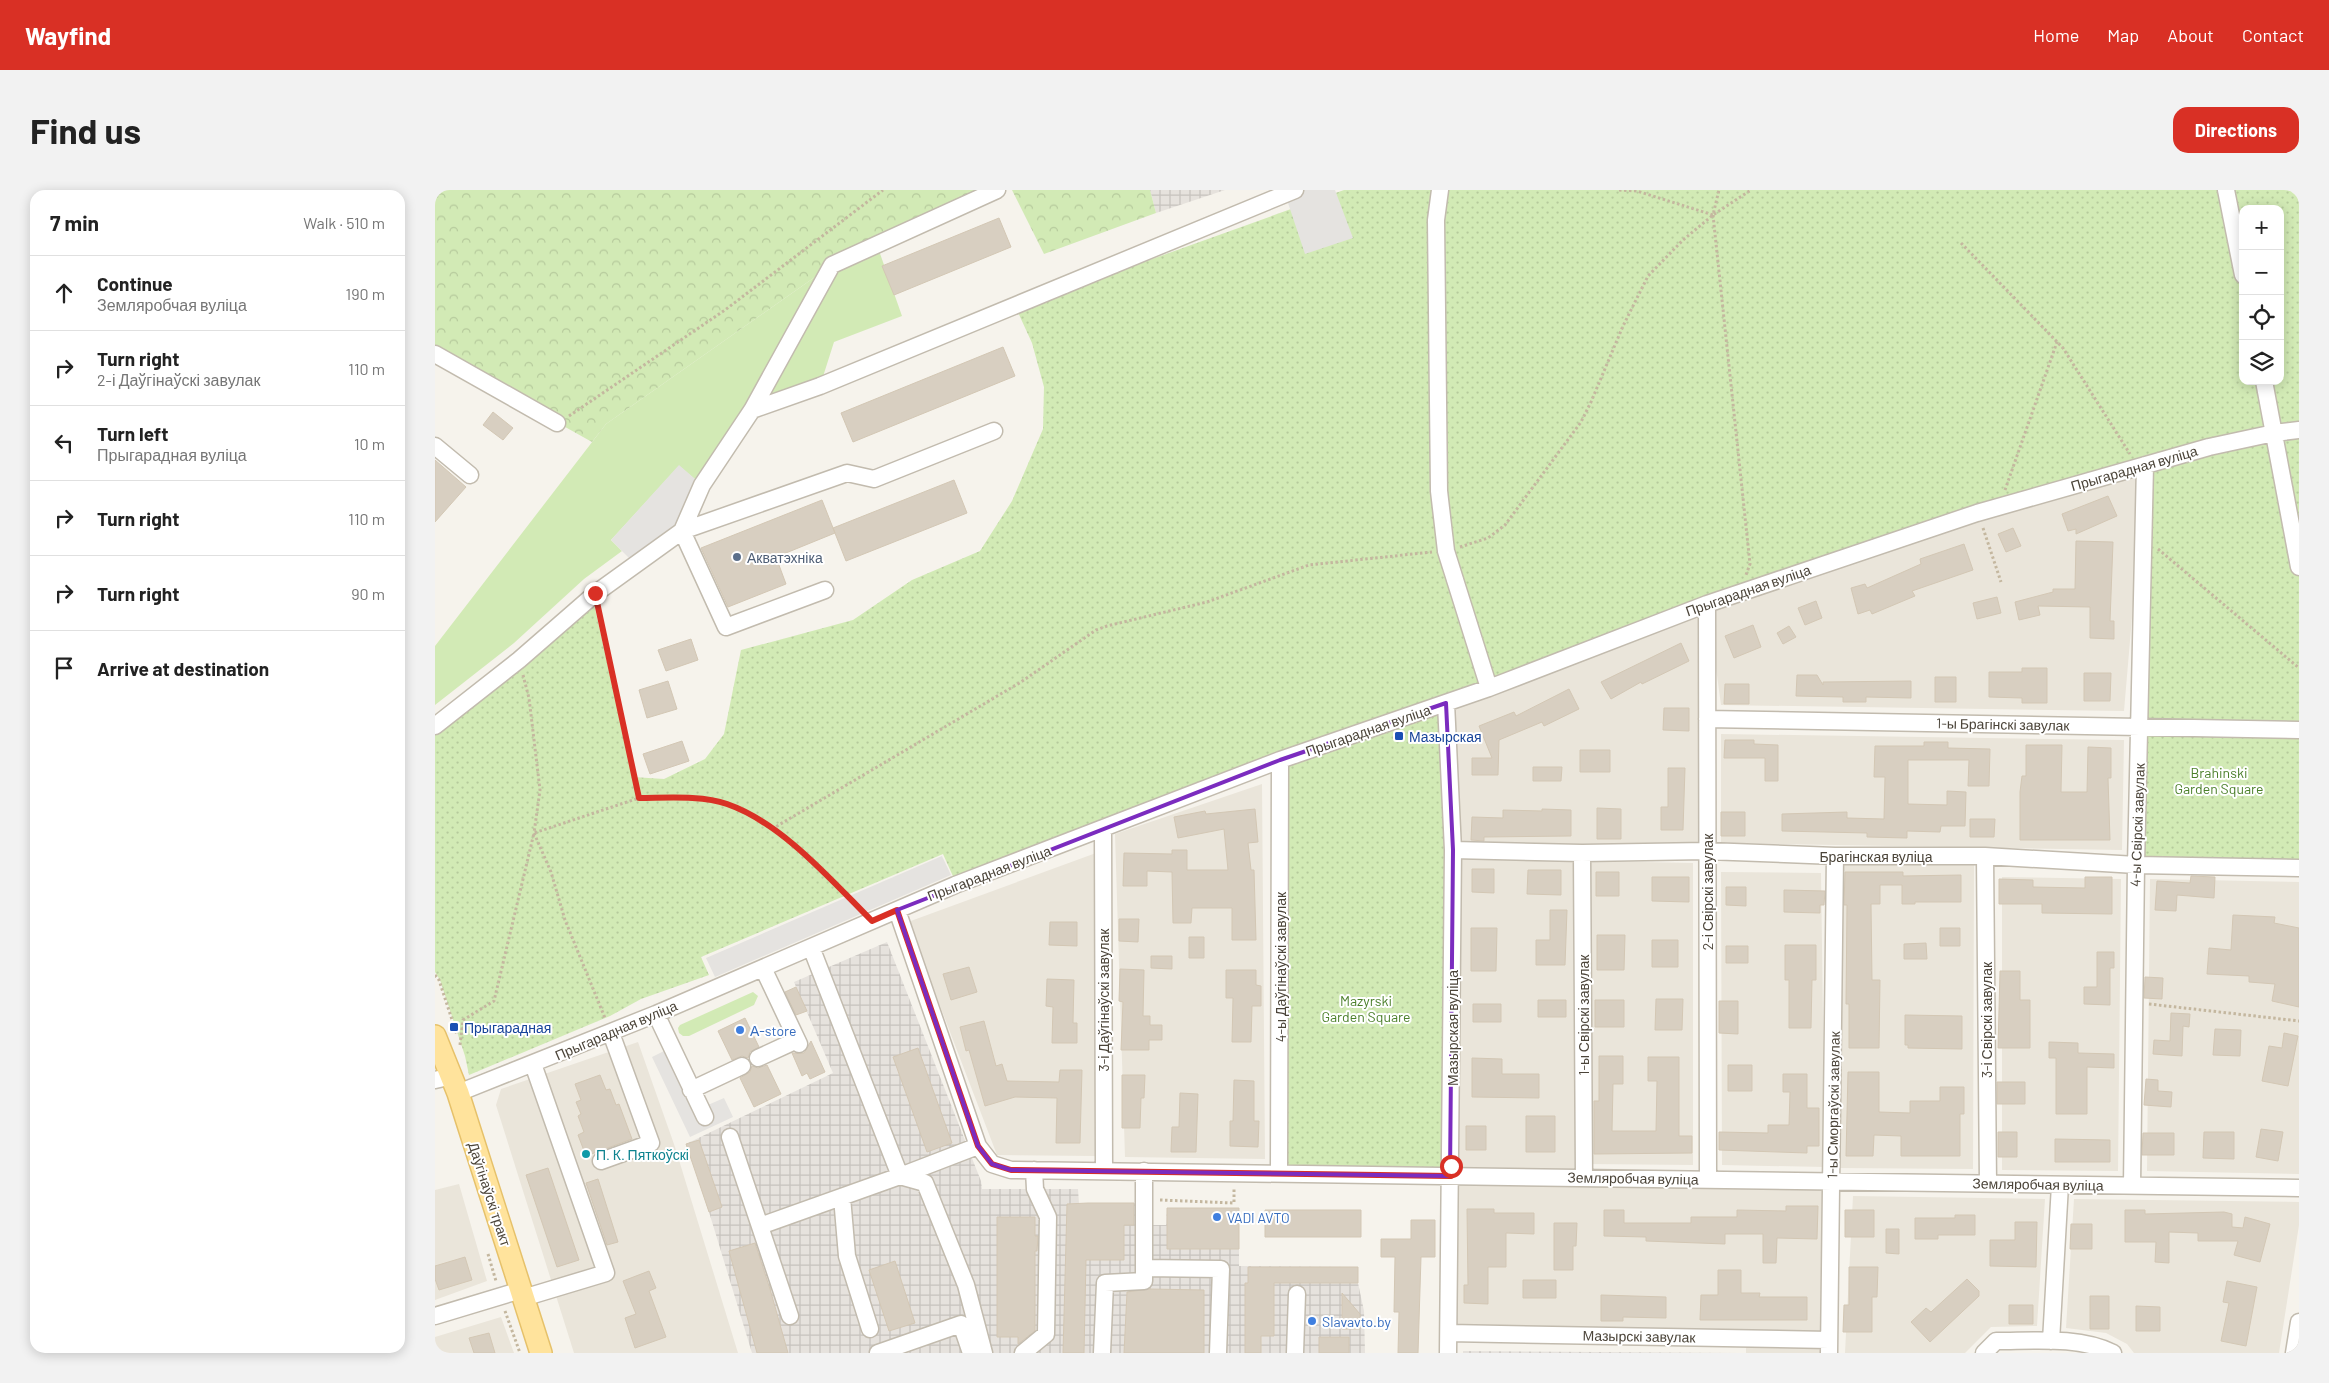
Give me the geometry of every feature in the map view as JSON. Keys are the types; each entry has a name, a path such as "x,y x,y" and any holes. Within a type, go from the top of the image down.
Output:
{"main road":[{"name":"Даўгінаўскі тракт","path":"435,1036 448,1083 541,1353"}],"street":[{"path":"825,590 726,627 682,531 702,485 752,410 832,265 997,190"},
{"path":"752,410 829,382 1295,190"},
{"path":"1440,190 1436,220 1439,491 1446,551 1489,688"},
{"path":"2226,190 2239,255"},
{"path":"435,354 557,423"},
{"path":"2265,385 2299,567"},
{"name":"Прыгарадная вуліца","path":"448,1083 533,1064 656,1014 955,885 1280,760 1489,688 1741,592 1977,513 2209,447 2275,433 2299,430"},
{"path":"435,726 519,660 595,593 682,531 847,473 874,479 994,431"},
{"path":"435,446 469,475"},
{"name":"4-ы Свірскі завулак","path":"2133,1186 2136,864 2141,726 2144,537 2142,466"},
{"name":"2-і Свірскі завулак","path":"1707,604 1707,1180"},
{"name":"Мазырская вуліца","path":"1446,703 1453,850 1448,1353"},
{"name":"1-ы Брагінскі завулак","path":"1707,719 2299,730"},
{"name":"4-ы Даўгінаўскі завулак","path":"1279,1173 1280,760"},
{"name":"3-і Даўгінаўскі завулак","path":"1103,828 1104,1171"},
{"name":"Брагінская вуліца","path":"1453,850 1707,851 1835,856 1985,856 2136,864 2299,868"},
{"name":"1-ы Свірскі завулак","path":"1583,852 1584,1178"},
{"name":"1-ы Сморгаўскі завулак","path":"1829,1346 1835,856"},
{"name":"3-і Свірскі завулак","path":"1985,856 1988,1184"},
{"path":"760,1226 978,1146 897,910"},
{"path":"811,947 900,1176"},
{"path":"759,1058 798,1042 763,968"},
{"path":"656,1014 705,1117"},
{"path":"601,1160 651,1142 611,1033"},
{"path":"435,1316 607,1273 533,1064"},
{"path":"691,1090 742,1066"},
{"path":"730,1137 790,1316"},
{"name":"Земляробчая вуліца","path":"978,1146 992,1164 1011,1170 2299,1188"},
{"path":"1023,1353 1046,1334 1047,1217 1035,1189 1034,1170"},
{"path":"1103,1353 1105,1283 1145,1281 1144,1172"},
{"path":"900,1176 925,1183 966,1285 985,1353"},
{"path":"2051,1341 2060,1185"},
{"path":"842,1196 847,1256 870,1329"},
{"path":"1145,1268 1221,1269 1218,1353"},
{"path":"1295,1353 1297,1294"},
{"path":"2296,1350 2299,1322"},
{"path":"878,1353 961,1324 971,1353"},
{"name":"Мазырскі завулак","path":"1449,1333 1829,1346"},
{"path":"1984,1353 1996,1341 2051,1341 2099,1346 2113,1353"}],"path":[{"path":"557,423 577,412 725,310 883,190"},
{"path":"1619,190 1637,191 1713,215"},
{"path":"1719,190 1713,215 1749,564 1741,592"},
{"path":"773,828 1021,682 1096,630 1207,602 1309,565 1446,551 1488,538 1505,525 1581,422 1648,276 1683,240 1713,215 1751,190"},
{"path":"1961,243 2063,348 2142,466"},
{"path":"1999,507 2057,342"},
{"path":"1977,513 2001,582"},
{"path":"2144,537 2299,668"},
{"path":"595,593 639,798"},
{"path":"435,975 460,1045 463,1020 494,1001 534,833 540,790 529,698 519,660"},
{"path":"534,833 639,798 693,799 725,803 773,828 821,870 872,921"},
{"path":"534,833 551,872 565,920 611,1033"},
{"path":"2149,1004 2299,1021"}],"highlighted area":[{"path":"1446,703 1453,850 1450,1176 1011,1170 992,1164 978,1146 897,910 1280,760"}],"shaded area":[{"path":"1150,190 1225,190 1156,213"},
{"path":"1295,190 1335,190 1353,238 1305,254 1285,194"},
{"path":"679,465 702,485 682,531 638,567 611,540"},
{"path":"2145,465 2124,711 1721,705 1708,609 1707,851 1582,853 1584,1178 1832,1182 1829,1353 1746,1353 1746,1339 1449,1333 1446,703 1707,604"},
{"path":"1721,734 2124,740 2122,850 1721,843"},
{"path":"1262,784 1265,1159 1125,1157 1115,834"},
{"path":"1096,853 1096,1156 997,1155 908,922"},
{"path":"942,856 951,875 715,977 706,958"},
{"path":"1587,861 1693,863 1693,1165 1587,1164"},
{"path":"1841,865 1974,865 1973,1169 1837,1168"},
{"path":"1721,872 1821,873 1825,1167 1722,1165"},
{"path":"2002,877 2121,879 2118,1171 2002,1170"},
{"path":"2150,879 2299,882 2299,1174 2147,1171"},
{"path":"887,942 981,1181 982,1189 1078,1189 1079,1204 1135,1203 1135,1225 1166,1225 1167,1208 1239,1208 1239,1266 1358,1267 1358,1283 1364,1311 1365,1353 991,1353 988,1331 972,1334 978,1353 752,1353 686,1144 833,1073 794,982"},
{"path":"638,1042 675,1147 738,1353 574,1353 496,1105 501,1089"},
{"path":"672,1047 701,1108 724,1098 733,1117 690,1137 652,1057"},
{"path":"459,1184 487,1281 435,1300 435,1190"},
{"path":"1853,1196 2045,1199 2037,1326 1991,1327 1965,1353 1845,1353"},
{"path":"2074,1199 2299,1202 2299,1225 2279,1353 2134,1353 2127,1344 2106,1333 2066,1328"},
{"path":"501,1317 514,1353 435,1353 435,1337"},
{"path":"1463,1351 1740,1353 1463,1353"}],"green space":[{"path":"435,190 997,190 832,265 606,424 592,442 435,354"},
{"path":"1012,190 1150,190 1156,213 1044,254"},
{"name":"Brahinski Garden Square","path":"1344,190 2299,190 2299,868 2136,865 2145,465 1977,511 956,883 943,854 701,957 709,975 641,999 610,1016 469,1075 465,1056 440,980 435,972 435,735 594,604 633,777 664,779 705,759 724,734 741,650 853,620 912,580 980,551 1012,501 1043,429 1044,387 1032,343 1016,308"},
{"path":"877,245 902,316 834,342 820,386 752,410 702,485 679,466 611,540 622,551 584,579 514,643 435,705 435,646 606,424 832,265"},
{"name":"Mazyrski Garden Square","path":"1446,703 1450,1176 1279,1173 1280,760"},
{"path":"753,992 758,996 754,1005 689,1036 683,1036 679,1033 678,1028 680,1025"}],"building":[{"path":"999,218 1011,247 894,295 882,266"},
{"path":"1003,347 1015,376 853,442 841,413"},
{"path":"493,412 513,428 503,440 483,425"},
{"path":"435,460 466,487 435,522"},
{"path":"954,480 967,513 846,561 833,528"},
{"path":"2108,496 2117,516 2076,534 2076,529 2068,531 2062,514"},
{"path":"822,500 835,533 776,557 786,584 728,607 701,548"},
{"path":"2013,528 2021,546 2006,552 1998,534"},
{"path":"2076,541 2113,542 2110,621 2114,621 2114,639 2090,638 2090,607 2038,606 2040,615 2019,620 2015,602 2053,592 2053,589 2075,589"},
{"path":"1964,544 1973,570 1912,591 1915,596 1872,614 1870,610 1858,614 1851,588 1865,584 1867,588 1921,564 1920,559"},
{"path":"1997,597 2001,613 1977,619 1973,603"},
{"path":"1816,601 1822,618 1805,625 1798,608"},
{"path":"1753,625 1761,647 1734,658 1725,636"},
{"path":"1789,626 1796,637 1783,644 1777,633"},
{"path":"691,639 698,660 666,671 658,650"},
{"path":"1681,643 1689,661 1642,684 1641,682 1611,699 1601,682"},
{"path":"2022,668 2047,668 2047,703 2022,703 2022,698 1989,697 1989,672 2022,672"},
{"path":"2084,673 2111,673 2110,701 2084,701"},
{"path":"1797,675 1817,675 1823,685 1823,682 1911,681 1911,698 1866,697 1866,702 1843,702 1843,697 1796,696"},
{"path":"1935,677 1956,677 1956,702 1935,702"},
{"path":"668,681 677,709 647,718 639,690"},
{"path":"1725,684 1749,684 1749,704 1724,704"},
{"path":"1569,689 1579,709 1544,726 1542,722 1499,740 1498,775 1472,775 1472,758 1492,758 1479,726 1514,712 1516,716"},
{"path":"1664,708 1689,708 1689,731 1663,730"},
{"path":"1725,740 1754,740 1754,744 1778,745 1778,781 1765,781 1765,758 1724,758"},
{"path":"682,741 689,761 650,774 643,754"},
{"path":"1924,742 1948,742 1948,748 1990,749 1989,786 1968,786 1969,760 1908,760 1908,804 1947,805 1947,791 1966,792 1965,826 1941,826 1940,832 1907,831 1907,838 1867,837 1867,833 1782,831 1782,814 1847,812 1847,818 1884,819 1885,777 1874,777 1875,746 1924,746"},
{"path":"2026,745 2062,745 2061,792 2087,792 2088,747 2111,748 2111,778 2108,778 2110,840 2020,840 2020,792 2022,776 2026,776"},
{"path":"1580,750 1610,750 1610,772 1580,772"},
{"path":"1533,767 1562,767 1561,781 1533,781"},
{"path":"1668,768 1685,768 1683,830 1661,830 1661,807 1668,807"},
{"path":"1597,808 1621,809 1621,839 1597,839"},
{"path":"1255,809 1258,842 1248,843 1251,870 1254,870 1256,940 1232,940 1232,908 1192,908 1191,923 1173,923 1172,872 1147,871 1147,886 1123,886 1124,853 1172,854 1172,850 1187,850 1187,870 1228,870 1224,829 1178,838 1174,817 1205,811 1206,814"},
{"path":"1542,809 1571,810 1571,836 1484,837 1484,841 1471,840 1472,817 1503,818 1503,810 1542,811"},
{"path":"1721,812 1745,812 1745,836 1721,836"},
{"path":"1970,819 1995,819 1994,837 1970,837"},
{"path":"1472,869 1494,869 1494,893 1472,892"},
{"path":"1528,870 1561,870 1561,895 1527,894"},
{"path":"1596,872 1619,872 1619,896 1596,896"},
{"path":"1845,872 1903,872 1903,876 1961,875 1961,902 1915,902 1915,904 1902,904 1902,885 1880,885 1880,904 1871,904 1872,980 1880,980 1879,1048 1849,1048 1849,1004 1846,1004 1847,905 1844,905"},
{"path":"2191,876 2215,877 2214,898 2177,895 2176,911 2155,910 2157,881 2190,883"},
{"path":"1652,877 1689,877 1689,902 1652,901"},
{"path":"2085,877 2112,877 2112,914 2042,913 2042,904 1999,904 1999,879 2033,880 2033,887 2085,888"},
{"path":"1726,887 1746,887 1746,906 1726,905"},
{"path":"1784,890 1825,891 1824,905 1820,905 1820,913 1784,912"},
{"path":"1550,910 1567,910 1565,965 1536,965 1536,940 1550,940"},
{"path":"2233,915 2275,917 2274,923 2299,928 2299,1007 2272,1001 2275,984 2249,982 2249,976 2207,974 2209,948 2231,950"},
{"path":"1119,919 1139,919 1138,942 1119,941"},
{"path":"1050,922 1077,922 1077,946 1049,945"},
{"path":"1471,928 1497,928 1496,971 1471,971"},
{"path":"1940,928 1960,928 1960,946 1940,946"},
{"path":"1597,935 1625,935 1624,970 1597,970"},
{"path":"1189,937 1204,937 1204,958 1189,958"},
{"path":"1652,940 1678,940 1678,967 1652,967"},
{"path":"1926,943 1927,959 1904,959 1904,944"},
{"path":"1785,945 1816,945 1816,980 1812,980 1811,1028 1789,1028 1789,980 1785,980"},
{"path":"1726,946 1748,946 1748,963 1726,963"},
{"path":"2097,952 2114,952 2114,968 2110,968 2110,1005 2084,1004 2084,987 2097,987"},
{"path":"1151,956 1172,956 1172,969 1151,968"},
{"path":"969,967 977,992 951,1000 943,974"},
{"path":"1120,969 1144,970 1143,1016 1150,1016 1150,1025 1162,1025 1162,1040 1149,1040 1149,1050 1121,1050 1123,1002 1119,1001"},
{"path":"1226,970 1256,970 1256,985 1261,986 1261,1006 1252,1006 1251,1042 1232,1042 1233,998 1226,998"},
{"path":"2000,971 2020,971 2020,1000 2030,1000 2030,1048 1998,1048"},
{"path":"2145,977 2163,978 2162,999 2144,998"},
{"path":"1047,979 1074,980 1073,1023 1077,1023 1077,1043 1052,1043 1053,1007 1046,1006"},
{"path":"796,987 807,1011 796,1015 785,992"},
{"path":"1656,999 1683,999 1682,1030 1655,1030"},
{"path":"1538,1000 1566,1000 1566,1017 1538,1017"},
{"path":"1595,1000 1624,1000 1624,1027 1595,1027"},
{"path":"1719,1001 1738,1001 1738,1034 1719,1033"},
{"path":"1473,1004 1501,1004 1501,1022 1473,1022"},
{"path":"2171,1013 2190,1014 2189,1027 2183,1026 2182,1056 2153,1054 2154,1040 2170,1041"},
{"path":"1905,1015 1962,1016 1962,1049 1908,1048 1908,1045 1905,1045"},
{"path":"745,1018 759,1047 750,1052 748,1058 742,1056 732,1060 718,1031"},
{"path":"984,1021 996,1066 1002,1064 1007,1081 1059,1082 1060,1070 1082,1070 1080,1143 1056,1143 1057,1098 1015,1097 985,1106 969,1050 966,1051 960,1027"},
{"path":"2215,1029 2241,1030 2240,1056 2213,1055"},
{"path":"2284,1033 2298,1036 2288,1086 2262,1081 2269,1046 2282,1048"},
{"path":"811,1041 825,1072 810,1079 807,1073 802,1076 792,1053 804,1053"},
{"path":"2049,1042 2078,1043 2078,1053 2114,1054 2114,1068 2087,1067 2087,1114 2056,1114 2056,1058 2049,1058"},
{"path":"918,1048 952,1143 927,1152 893,1057"},
{"path":"1599,1056 1623,1056 1623,1084 1613,1084 1612,1131 1656,1131 1657,1081 1648,1081 1648,1057 1679,1057 1679,1136 1692,1136 1692,1153 1594,1154 1594,1101 1599,1101"},
{"path":"1472,1058 1502,1059 1502,1074 1539,1074 1539,1098 1472,1097"},
{"path":"767,1065 781,1094 754,1107 740,1078 750,1072 752,1066 758,1068"},
{"path":"1728,1065 1752,1065 1752,1091 1728,1091"},
{"path":"1848,1072 1879,1072 1879,1112 1910,1113 1910,1101 1940,1101 1940,1087 1964,1087 1964,1114 1960,1114 1960,1156 1901,1156 1901,1136 1874,1135 1873,1156 1846,1156"},
{"path":"1783,1074 1807,1074 1807,1108 1819,1108 1819,1146 1807,1146 1807,1153 1719,1150 1719,1132 1768,1133 1768,1125 1789,1125 1790,1092 1783,1092"},
{"path":"600,1075 606,1090 610,1089 616,1105 619,1104 632,1139 586,1156 578,1135 584,1132 578,1116 581,1114 576,1102 581,1100 575,1084"},
{"path":"1122,1075 1145,1075 1144,1098 1141,1098 1140,1128 1122,1128"},
{"path":"2146,1079 2158,1080 2158,1091 2172,1092 2171,1107 2144,1105"},
{"path":"1234,1080 1254,1081 1254,1121 1259,1121 1258,1147 1230,1146 1230,1121 1233,1121"},
{"path":"1997,1082 2025,1082 2025,1104 1997,1104"},
{"path":"1180,1093 1198,1094 1196,1152 1171,1152 1172,1127 1179,1127"},
{"path":"1526,1116 1555,1116 1555,1152 1526,1152"},
{"path":"1466,1126 1486,1126 1486,1150 1466,1150"},
{"path":"2261,1129 2283,1132 2278,1161 2256,1157"},
{"path":"1998,1132 2017,1132 2017,1157 1998,1157"},
{"path":"2204,1132 2234,1132 2234,1159 2203,1158"},
{"path":"2143,1133 2174,1133 2174,1155 2142,1155"},
{"path":"2055,1139 2110,1140 2110,1162 2055,1162"},
{"path":"699,1140 722,1207 709,1212 686,1144"},
{"path":"548,1168 579,1260 557,1267 526,1175"},
{"path":"598,1179 618,1242 607,1245 586,1183"},
{"path":"1134,1203 1134,1225 1124,1225 1124,1260 1086,1260 1084,1353 1063,1353 1067,1204"},
{"path":"1786,1206 1818,1206 1817,1239 1777,1238 1776,1263 1763,1263 1763,1234 1725,1234 1725,1244 1646,1241 1646,1237 1604,1236 1604,1210 1624,1210 1624,1223 1691,1223 1691,1217 1737,1217 1737,1210 1786,1211"},
{"path":"1167,1208 1239,1208 1239,1249 1167,1249"},
{"path":"1467,1209 1494,1209 1494,1213 1534,1213 1534,1234 1506,1233 1506,1267 1488,1267 1488,1304 1464,1303 1464,1285 1468,1285"},
{"path":"1265,1210 1361,1210 1361,1237 1265,1237"},
{"path":"1845,1210 1874,1210 1874,1237 1845,1237"},
{"path":"2125,1210 2145,1210 2145,1214 2224,1212 2232,1214 2232,1227 2243,1228 2245,1217 2270,1224 2260,1262 2234,1255 2238,1241 2198,1241 2198,1233 2169,1232 2169,1263 2155,1262 2156,1242 2125,1242"},
{"path":"1955,1215 1975,1215 1975,1235 1938,1235 1938,1239 1915,1239 1915,1218 1955,1218"},
{"path":"997,1217 1035,1217 1035,1236 1038,1236 1037,1251 1035,1251 1035,1331 1018,1344 1018,1337 997,1337"},
{"path":"1411,1220 1435,1220 1435,1257 1421,1257 1418,1353 1398,1353 1399,1312 1394,1312 1395,1257 1381,1257 1381,1239 1411,1239"},
{"path":"2015,1222 2037,1222 2036,1267 1990,1266 1990,1240 2015,1240"},
{"path":"1554,1223 1577,1223 1576,1246 1573,1246 1573,1270 1554,1270"},
{"path":"2071,1224 2092,1224 2092,1249 2070,1249"},
{"path":"1886,1229 1899,1229 1899,1254 1886,1253"},
{"path":"755,1243 788,1353 757,1353 729,1251"},
{"path":"465,1257 472,1280 439,1290 435,1279 435,1266"},
{"path":"895,1261 915,1323 889,1331 869,1270"},
{"path":"1248,1267 1358,1267 1358,1283 1274,1283 1274,1336 1261,1336 1261,1353 1245,1353 1245,1283 1248,1283"},
{"path":"1849,1267 1878,1267 1877,1297 1872,1297 1872,1332 1843,1332 1844,1305 1849,1305"},
{"path":"1718,1270 1741,1270 1741,1293 1760,1293 1759,1297 1807,1297 1807,1320 1700,1320 1701,1295 1718,1295"},
{"path":"649,1271 656,1288 649,1291 666,1337 635,1348 625,1318 636,1314 623,1281"},
{"path":"1967,1279 1979,1291 1979,1296 1930,1342 1911,1322 1926,1308 1931,1312"},
{"path":"1523,1280 1556,1280 1556,1298 1523,1298"},
{"path":"2227,1281 2257,1287 2246,1346 2221,1341 2229,1303 2223,1302"},
{"path":"1149,1289 1204,1290 1204,1353 1124,1353 1127,1292"},
{"path":"1342,1293 1360,1314 1360,1329 1342,1329"},
{"path":"1601,1295 1666,1297 1666,1318 1623,1317 1623,1321 1601,1321"},
{"path":"2090,1296 2109,1296 2109,1329 2090,1329"},
{"path":"2009,1305 2033,1305 2033,1324 2009,1324"},
{"path":"2136,1306 2160,1307 2160,1331 2136,1331"},
{"path":"489,1333 495,1353 474,1353 469,1338"},
{"path":"1319,1337 1349,1337 1349,1353 1319,1353"}],"place":[{"name":"Акватэхніка","path":"737,557"},
{"name":"Мазырская","path":"1399,736"},
{"name":"Прыгарадная","path":"454,1027"},
{"name":"А-store","path":"740,1030"},
{"name":"П. К. Пяткоўскі","path":"586,1154"},
{"name":"VADI AVTO","path":"1217,1217"},
{"name":"Slavavto.by","path":"1312,1321"}],"route":[{"path":"595,593 639,798 693,799 725,803 773,828 821,870 872,921 897,910 978,1146 992,1164 1011,1170 1451,1176 1451,1166"}]}
